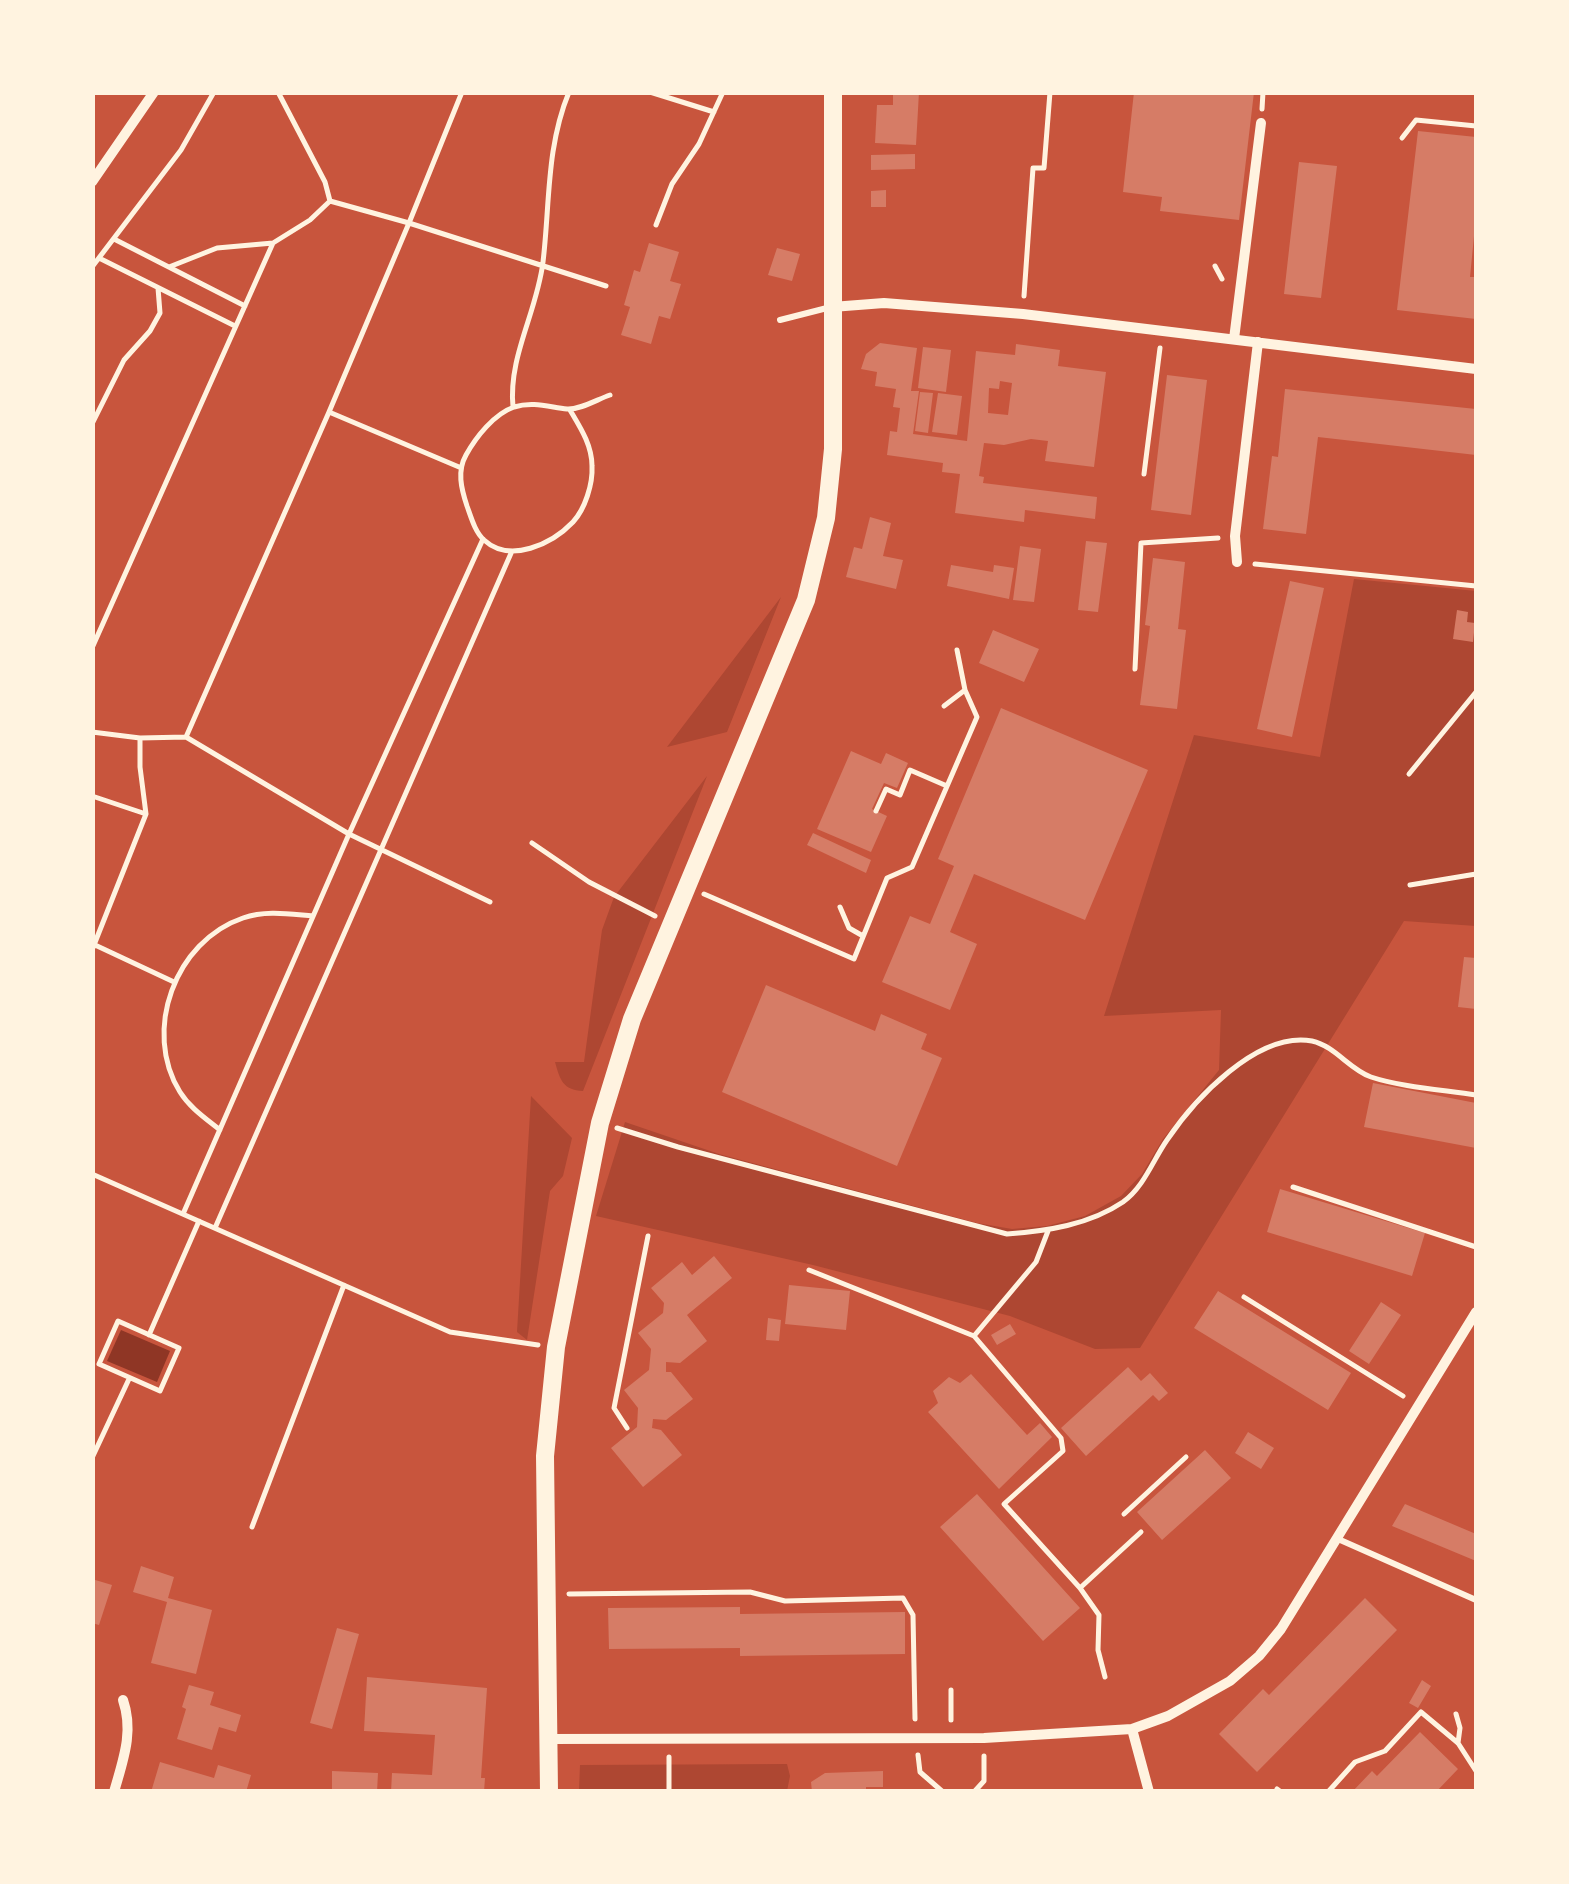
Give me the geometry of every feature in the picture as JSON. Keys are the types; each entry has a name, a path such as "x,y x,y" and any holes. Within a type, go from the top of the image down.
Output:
{"main road":[{"path":"549,1792 546,1456 556,1347 600,1123 632,1019 806,600 822,535 833,449 834,92"}],"street":[{"path":"92,182 154,92"},
{"path":"1234,338 1261,124"},
{"path":"831,307 884,302 1023,314 1476,368"},
{"path":"1237,562 1236,536 1258,342"},
{"path":"548,1739 984,1738 1132,1729 1200,1700 1230,1682 1281,1630 1476,1312"},
{"path":"114,1792 128,1745 129,1718 122,1700"},
{"path":"1132,1729 1149,1792"}],"lane":[{"path":"780,320 831,307"},
{"path":"1338,1539 1476,1600"}],"path":[{"path":"92,267 181,150 214,92"},
{"path":"278,92 325,182 330,201"},
{"path":"186,737 410,223 462,92"},
{"path":"513,407 510,382 542,266 553,146 569,92"},
{"path":"650,92 714,112"},
{"path":"656,225 672,184 700,144 723,92"},
{"path":"1023,314 1033,168 1044,168 1050,92"},
{"path":"1049,111 1057,112"},
{"path":"1402,138 1416,120 1476,126"},
{"path":"169,268 217,248 273,243 310,220 330,201"},
{"path":"330,201 606,286"},
{"path":"114,238 246,306"},
{"path":"92,648 273,243"},
{"path":"99,258 236,326"},
{"path":"92,424 124,360 160,313 158,288"},
{"path":"1144,474 1162,330"},
{"path":"570,410 588,441 592,466 587,498 574,521 551,540 530,549 512,551 484,540 464,496 459,467 474,440 513,407 546,403 570,410 610,395"},
{"path":"329,412 459,467"},
{"path":"1135,670 1140,543 1236,536"},
{"path":"183,1214 349,834 484,540"},
{"path":"215,1228 512,551"},
{"path":"1237,562 1476,586"},
{"path":"686,887 854,959 887,878 912,867 976,717 965,690 957,650"},
{"path":"944,706 965,690"},
{"path":"1409,774 1476,692"},
{"path":"92,732 140,738 186,737 349,834 490,902"},
{"path":"140,738 146,814 93,947 174,982"},
{"path":"876,811 886,789 900,795 910,770 947,786"},
{"path":"92,796 146,814"},
{"path":"532,842 589,882 672,923"},
{"path":"1410,885 1476,874"},
{"path":"840,907 849,928 863,936"},
{"path":"220,1130 196,1112 171,1074 164,1039 165,1006 174,982 214,932 242,918 272,912 313,916"},
{"path":"600,1123 678,1148 1007,1234 1048,1231 1086,1220 1125,1200 1146,1176 1193,1105 1258,1052 1312,1041 1369,1076 1476,1095"},
{"path":"92,1174 450,1332 556,1347"},
{"path":"1292,1187 1476,1247"},
{"path":"149,1334 199,1221"},
{"path":"974,1336 1036,1262 1048,1231"},
{"path":"627,1428 614,1408 648,1236"},
{"path":"810,1270 974,1336 1061,1438 1063,1451 1004,1504 1080,1588 1099,1615 1098,1650 1104,1678"},
{"path":"252,1527 344,1285"},
{"path":"1244,1297 1418,1406"},
{"path":"118,1321 179,1348 160,1391 129,1378 99,1364 118,1321"},
{"path":"92,1458 129,1378"},
{"path":"1124,1514 1186,1456"},
{"path":"1080,1588 1142,1532"},
{"path":"546,1594 750,1592 784,1601 903,1598 913,1615 915,1738 920,1772 943,1792"},
{"path":"950,1738 952,1690"},
{"path":"1328,1792 1355,1762 1385,1751 1422,1712 1458,1743 1476,1771"},
{"path":"1456,1714 1460,1728 1458,1743"},
{"path":"974,1792 984,1780 984,1738"},
{"path":"669,1739 669,1792"}],"shaded area":[{"path":"1354,579 1476,591 1476,926 1404,921 1140,1348 1095,1349 1010,1316 813,1265 596,1216 625,1122 719,1154 1012,1229 1047,1226 1085,1216 1121,1196 1142,1174 1163,1139 1219,1070 1221,1010 1104,1016 1194,735 1320,757"},
{"path":"781,597 727,732 667,747"},
{"path":"707,776 583,1091 571,1089 561,1079 555,1062 584,1062 602,930 614,897"},
{"path":"531,1096 572,1138 563,1176 550,1191 527,1340 517,1332"},
{"path":"121,1330 170,1351 157,1382 107,1361"},
{"path":"787,1764 787,1791 579,1790 580,1765"}],"building":[{"path":"919,92 916,145 875,143 877,105 893,105 893,93"},
{"path":"1134,92 1254,92 1239,220 1160,211 1162,197 1123,192"},
{"path":"1418,131 1476,137 1476,216 1470,277 1476,277 1476,319 1397,310"},
{"path":"915,154 915,169 871,170 871,155"},
{"path":"1299,162 1337,166 1321,298 1284,294"},
{"path":"886,190 886,207 871,207 871,191"},
{"path":"649,243 679,252 670,281 681,284 670,319 659,316 651,344 621,335 630,307 624,305 634,270 640,272"},
{"path":"777,248 800,254 792,281 768,275"},
{"path":"880,343 917,348 911,391 919,391 913,434 967,441 976,351 1015,355 1016,344 1060,350 1058,366 1106,372 1094,467 1045,461 1048,441 1031,439 1004,445 984,443 979,476 984,477 983,483 1097,497 1095,519 1025,510 1024,522 955,513 960,474 942,472 943,463 887,455 890,431 897,432 900,408 893,407 896,389 875,386 877,372 861,369 866,354","holes":["1000,381 1012,383 1008,415 988,413 989,388 999,389"]},
{"path":"923,347 951,350 946,392 918,388"},
{"path":"1167,375 1207,380 1191,515 1151,510"},
{"path":"1285,389 1476,409 1476,455 1318,437 1306,534 1263,529 1272,456 1278,457"},
{"path":"920,392 933,393 928,433 915,431"},
{"path":"938,393 962,396 957,435 932,432"},
{"path":"870,517 891,523 883,556 903,560 896,589 846,577 854,547 862,549"},
{"path":"1086,541 1107,543 1098,612 1078,610"},
{"path":"1020,546 1041,549 1034,602 1013,600"},
{"path":"1153,558 1185,562 1178,629 1186,630 1177,709 1140,705 1150,626 1145,625"},
{"path":"951,565 993,572 994,565 1014,568 1009,599 947,586"},
{"path":"1290,581 1324,588 1292,737 1257,729"},
{"path":"1457,610 1468,612 1467,622 1475,623 1473,642 1453,639"},
{"path":"993,630 1039,649 1024,682 979,663"},
{"path":"1001,708 1148,770 1085,920 974,874 950,932 977,944 950,1010 882,982 910,916 930,924 954,866 938,859"},
{"path":"851,751 881,764 886,753 908,763 897,788 884,783 872,809 887,816 871,852 817,829"},
{"path":"813,833 871,860 866,873 807,845"},
{"path":"1464,957 1476,958 1476,1009 1458,1007"},
{"path":"766,985 875,1031 881,1014 927,1034 921,1049 942,1058 897,1166 722,1092"},
{"path":"1373,1083 1476,1103 1476,1148 1364,1127"},
{"path":"1280,1189 1425,1233 1412,1276 1267,1232"},
{"path":"714,1256 732,1278 687,1315 707,1341 680,1363 666,1362 666,1372 671,1372 693,1399 666,1420 653,1419 652,1428 661,1430 682,1455 643,1487 611,1448 637,1427 638,1408 624,1390 649,1370 651,1349 638,1333 663,1313 664,1303 651,1288 682,1262 692,1275"},
{"path":"789,1285 850,1291 846,1330 785,1324"},
{"path":"1218,1291 1351,1373 1328,1410 1194,1328"},
{"path":"1381,1302 1401,1315 1369,1364 1349,1351"},
{"path":"768,1318 781,1320 779,1341 766,1340"},
{"path":"1010,1324 1016,1334 997,1345 991,1335"},
{"path":"1128,1367 1141,1381 1150,1373 1168,1393 1159,1401 1153,1395 1086,1456 1061,1428"},
{"path":"971,1374 1027,1435 1040,1423 1052,1437 999,1489 928,1412 938,1403 933,1391 949,1377 960,1383"},
{"path":"1248,1432 1274,1448 1261,1469 1235,1453"},
{"path":"1205,1450 1231,1478 1162,1540 1137,1512"},
{"path":"977,1494 1080,1608 1043,1641 940,1527"},
{"path":"1405,1504 1476,1534 1476,1561 1392,1526"},
{"path":"141,1566 174,1577 168,1598 212,1610 196,1674 151,1663 167,1602 133,1592"},
{"path":"92,1579 112,1585 99,1625 92,1623"},
{"path":"1365,1598 1397,1630 1257,1772 1219,1734 1263,1689 1269,1695"},
{"path":"740,1607 740,1614 905,1612 905,1654 740,1656 740,1648 609,1649 608,1608"},
{"path":"337,1628 359,1634 332,1729 310,1723"},
{"path":"367,1677 487,1688 481,1778 485,1778 484,1792 391,1792 392,1773 432,1775 435,1735 364,1731"},
{"path":"1422,1680 1431,1686 1418,1708 1409,1703"},
{"path":"189,1685 214,1692 210,1705 241,1715 236,1732 219,1727 212,1750 177,1739"},
{"path":"1420,1732 1458,1769 1436,1792 1352,1792 1372,1771 1377,1776"},
{"path":"160,1762 214,1778 218,1765 251,1775 246,1792 151,1792"},
{"path":"332,1771 378,1773 377,1792 332,1792"},
{"path":"883,1771 883,1787 866,1787 866,1792 812,1792 811,1782 825,1773"}]}
